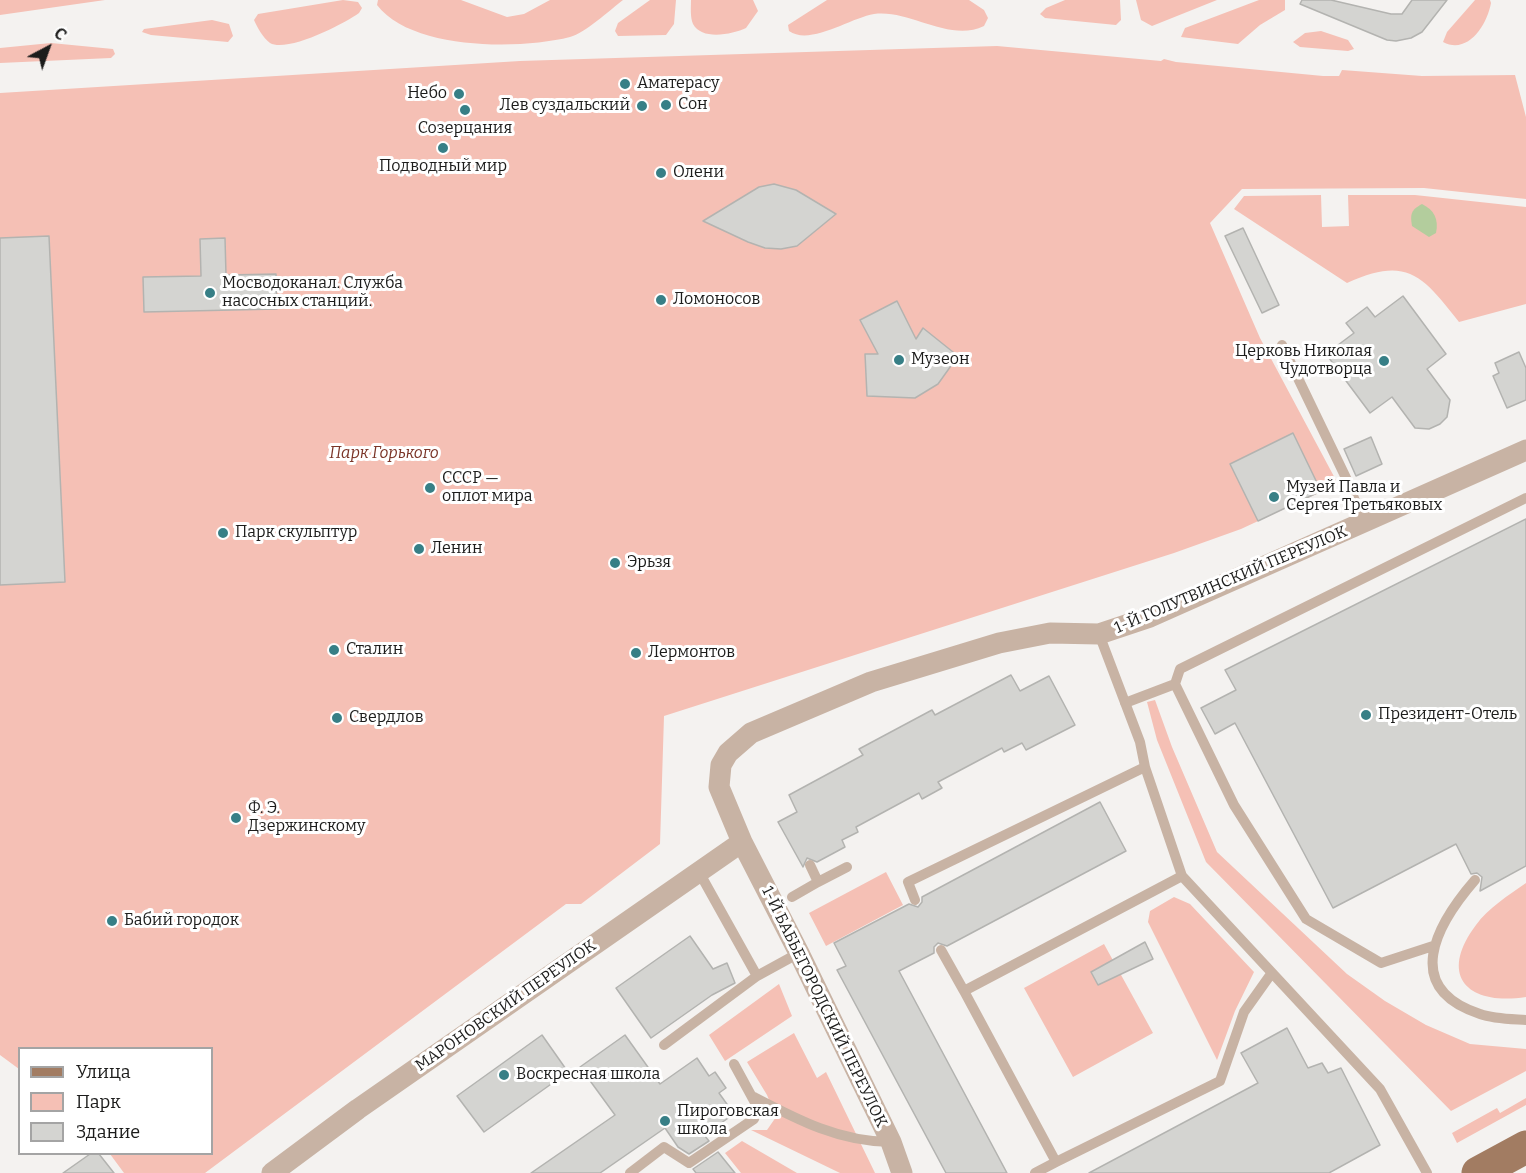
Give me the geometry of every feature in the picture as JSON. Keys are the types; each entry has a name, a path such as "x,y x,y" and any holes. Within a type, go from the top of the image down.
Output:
{"main road":[{"path":"1478,1173 1526,1147"}],"street":[{"name":"1-Й ГОЛУТВИНСКИЙ ПЕРЕУЛОК","path":"728,753 751,733 871,682 999,643 1050,633 1099,634 1150,617 1364,524 1526,450"},
{"name":"1-Й БАБЬЕГОРОДСКИЙ ПЕРЕУЛОК","path":"728,753 722,765 719,787 742,842 799,952 891,1142 902,1173"},
{"name":"МАРОНОВСКИЙ ПЕРЕУЛОК","path":"272,1173 358,1109 742,842"}],"lane":[{"path":"1282,345 1347,480 1364,524"},
{"path":"1433,946 1381,963 1306,919 1234,805 1175,684 1180,669 1526,498"},
{"path":"1099,634 1140,742 1145,766 1182,876 1380,1089 1427,1173"},
{"path":"1125,703 1175,684"},
{"path":"915,900 908,882 1145,766"},
{"path":"810,865 818,882"},
{"path":"792,897 847,867"},
{"path":"699,872 757,976"},
{"path":"964,992 1182,876"},
{"path":"1475,880 1456,901 1433,946 1431,960 1438,984 1457,1004 1482,1015 1526,1020"},
{"path":"941,950 1056,1162"},
{"path":"664,1045 757,976 799,952"},
{"path":"1035,1173 1220,1081 1244,1012 1271,974"},
{"path":"630,1173 664,1147 689,1163 754,1119 758,1108 754,1097 734,1064"},
{"path":"754,1097 809,1126 863,1142 891,1142"}],"green space":[{"path":"0,0 105,0 0,15"},
{"path":"343,0 358,2 362,8 359,13 329,30 289,44 270,43 254,20 258,14"},
{"path":"378,0 461,0 507,17 524,14 550,0 623,0 576,35 523,44 495,44 467,43 414,31 393,20 377,5"},
{"path":"650,0 676,0 674,24 666,35 618,36 615,31 618,23"},
{"path":"691,0 753,0 758,11 746,28 718,35 703,33 693,24"},
{"path":"827,0 969,0 984,10 988,18 984,26 957,31 901,16 874,14 819,33 798,35 789,31 788,25"},
{"path":"1065,0 1120,0 1121,20 1116,25 1045,18 1040,14 1046,8"},
{"path":"1136,0 1217,0 1152,26 1141,20"},
{"path":"1259,0 1285,0 1285,10 1260,25 1238,44 1181,37 1185,28"},
{"path":"1475,0 1490,0 1491,3 1489,12 1475,36 1460,44 1452,45 1443,42 1447,32"},
{"path":"212,20 229,24 233,36 228,42 151,35 142,32 144,29"},
{"path":"1321,31 1348,40 1354,49 1348,51 1300,47 1293,42 1305,33"},
{"path":"51,43 113,49 115,54 111,58 0,63 0,48"},
{"name":"Парк Горького","path":"997,46 1161,61 1164,59 1323,76 1339,76 1342,70 1422,76 1515,75 1526,117 1526,199 1424,188 1242,189 1210,223 1260,338 1338,484 1241,529 1174,553 664,716 660,844 581,904 566,904 205,1173 124,1173 111,1155 213,1155 213,1047 18,1047 18,1068 0,1055 0,93 520,61"},
{"path":"1321,195 1322,227 1349,226 1348,195 1415,195 1526,207 1526,304 1459,322 1434,292 1412,275 1399,271 1385,271 1347,283 1234,209 1244,196"},
{"path":"1155,700 1172,747 1217,852 1347,974 1385,1001 1426,1025 1470,1044 1526,1049 1526,1071 1451,1111 1206,862 1157,740 1147,702"},
{"path":"886,872 903,905 826,946 809,913"},
{"path":"1526,883 1526,997 1506,999 1475,992 1465,984 1460,973 1459,959 1465,943 1486,913"},
{"path":"1174,897 1190,904 1254,972 1235,1011 1217,1060 1148,922 1150,911"},
{"path":"1104,944 1153,1033 1073,1077 1024,988"},
{"path":"779,984 792,1016 725,1061 709,1035"},
{"path":"794,1033 817,1078 826,1072 875,1173 840,1173 751,1130 767,1130 776,1117 767,1095 747,1062"},
{"path":"1526,1098 1526,1105 1457,1143 1452,1133 1497,1108 1500,1113"},
{"path":"742,1141 797,1173 741,1173 725,1153"}],"shaded area":[{"path":"1422,204 1430,209 1436,219 1436,233 1429,237 1412,226 1412,213"}],"building":[{"path":"1302,0 1331,0 1391,14 1402,14 1412,0 1447,0 1422,32 1411,38 1396,41 1387,40 1300,4"},
{"path":"774,184 796,190 836,214 797,246 781,249 765,248 748,242 703,221 759,187"},
{"path":"1243,228 1279,305 1262,313 1225,236"},
{"path":"49,236 65,582 0,585 0,238"},
{"name":"Мосводоканал. Служба насосных станций.","path":"225,238 226,275 276,274 277,309 144,312 143,277 201,276 200,239"},
{"name":"Церковь Николая Чудотворца","path":"1403,296 1446,354 1427,369 1450,400 1447,417 1440,424 1429,429 1415,428 1392,397 1370,413 1326,354 1354,333 1346,323 1367,307 1375,317"},
{"path":"897,301 916,339 923,328 958,356 938,384 915,398 867,396 865,354 878,354 860,320"},
{"path":"1519,352 1526,368 1526,400 1507,408 1493,376 1499,373 1495,363"},
{"path":"1293,433 1321,491 1258,521 1230,464"},
{"path":"1371,437 1382,464 1356,476 1344,449"},
{"name":"Президент-Отель","path":"1526,519 1526,866 1480,891 1482,877 1477,873 1471,874 1456,844 1333,908 1235,723 1215,734 1201,708 1236,690 1225,670"},
{"path":"1011,675 1020,691 1049,676 1075,725 1026,750 1022,743 1004,752 1002,748 938,782 942,788 922,799 919,793 856,827 858,832 842,840 845,847 817,862 807,858 803,867 778,822 797,812 789,795 863,755 859,749 932,710 935,715"},
{"path":"1100,802 1126,851 947,946 938,943 934,947 934,953 899,971 1007,1173 946,1173 837,970 846,966 834,943 909,904 918,907 922,902 922,897"},
{"path":"690,936 713,969 727,963 735,983 712,995 651,1038 616,988"},
{"path":"1145,942 1153,959 1098,985 1091,972"},
{"path":"1287,1028 1308,1068 1322,1063 1328,1073 1341,1068 1380,1145 1329,1173 1089,1173 1258,1083 1241,1053"},
{"path":"542,1035 568,1072 484,1132 457,1096"},
{"name":"Пироговская школа","path":"625,1035 660,1084 697,1058 709,1076 715,1072 726,1088 719,1093 734,1114 704,1135 709,1141 689,1154 678,1147 665,1128 600,1173 531,1173 615,1115 580,1067"},
{"path":"718,1152 735,1173 696,1173 693,1169"},
{"path":"89,1155 100,1155 114,1173 63,1173"}],"place":[{"name":"Аматерасу","path":"625,84"},
{"name":"Небо","path":"459,94"},
{"name":"Сон","path":"666,105"},
{"name":"Лев суздальский","path":"642,106"},
{"name":"Созерцания","path":"465,110"},
{"name":"Подводный мир","path":"443,148"},
{"name":"Олени","path":"661,173"},
{"name":"Мосводоканал. Служба насосных станций.","path":"210,293"},
{"name":"Ломоносов","path":"661,300"},
{"name":"Музеон","path":"899,360"},
{"name":"Церковь Николая Чудотворца","path":"1384,361"},
{"name":"СССР — оплот мира","path":"430,488"},
{"name":"Музей Павла и Сергея Третьяковых","path":"1274,497"},
{"name":"Парк скульптур","path":"223,533"},
{"name":"Ленин","path":"419,549"},
{"name":"Эрьзя","path":"615,563"},
{"name":"Сталин","path":"334,650"},
{"name":"Лермонтов","path":"636,653"},
{"name":"Президент-Отель","path":"1366,715"},
{"name":"Свердлов","path":"337,718"},
{"name":"Ф. Э. Дзержинскому","path":"236,818"},
{"name":"Бабий городок","path":"112,921"},
{"name":"Воскресная школа","path":"504,1075"},
{"name":"Пироговская школа","path":"665,1121"}]}
